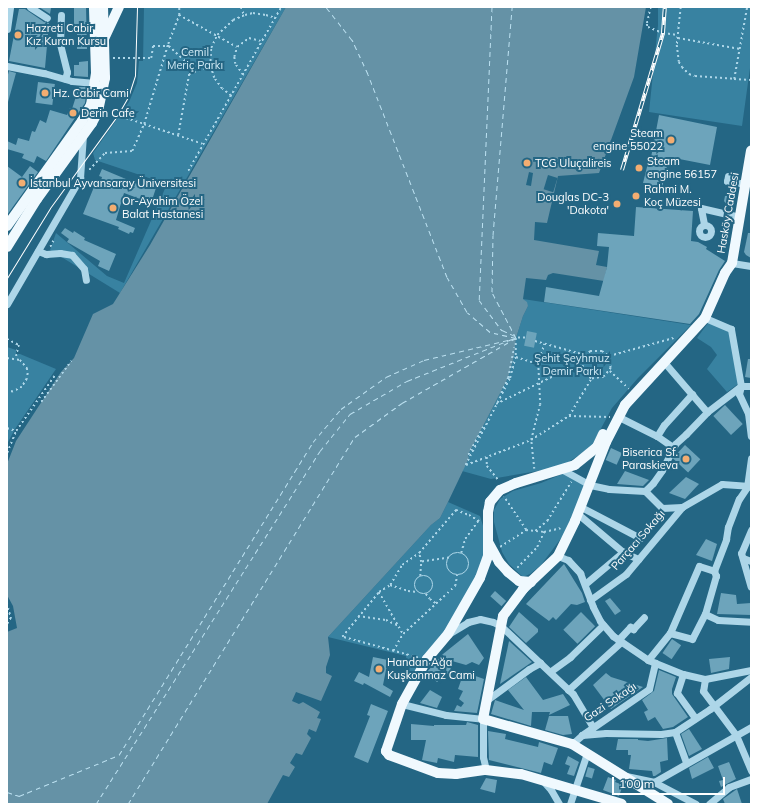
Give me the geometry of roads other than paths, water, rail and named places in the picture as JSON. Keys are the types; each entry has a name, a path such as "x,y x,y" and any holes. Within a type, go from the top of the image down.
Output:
{"main road":[{"path":"7,226 82,122 91,104 95,83 94,7"},
{"path":"7,247 43,190 95,118 101,102 104,85 105,59 103,7"},
{"path":"104,41 119,7"},
{"name":"Hasköy Caddesi","path":"654,373 706,318 725,273 732,263 751,151"},
{"path":"531,582 519,581 510,574 499,562 491,546 482,518 498,487 563,470 575,465 585,458 597,447 631,392 654,373"},
{"path":"654,373 625,404 616,417 580,510 558,556 531,582 504,616 500,626 488,700 483,719 572,744 668,804"},
{"path":"491,546 480,578 448,634 427,659 402,704 386,751 389,755 438,773 456,774 486,770 521,774 622,804"}],"street":[{"path":"7,25 10,7"},
{"path":"30,7 47,18"},
{"path":"61,15 60,44 67,72 64,79"},
{"path":"7,66 64,79 95,83"},
{"path":"7,304 80,178 83,135"},
{"path":"728,176 727,181 746,184"},
{"path":"704,224 701,208 740,216"},
{"path":"38,250 46,254 60,253 72,255 84,269 86,280"},
{"path":"732,263 751,266"},
{"path":"706,318 731,329 741,386 739,394 750,413 751,436"},
{"path":"664,362 707,412"},
{"path":"645,491 662,470 673,447 707,412 741,386 751,386"},
{"path":"657,436 664,425 692,394"},
{"path":"616,417 657,436 673,447"},
{"path":"670,633 692,639 705,614 716,576 714,571 726,539 728,527 739,499 749,486 751,458"},
{"path":"563,470 590,485 609,489 645,491 662,508 682,507 722,484 749,486"},
{"name":"Parçacı Sokağı","path":"590,600 626,574 682,507"},
{"path":"580,510 640,538"},
{"path":"580,510 623,552 638,559"},
{"path":"751,530 742,552 751,587"},
{"path":"585,584 623,552"},
{"path":"558,556 568,560 580,573 590,600 603,625 619,641 652,662 683,674 705,679 751,670"},
{"path":"743,558 751,560"},
{"path":"652,662 670,633 699,566 714,571"},
{"path":"705,614 718,620 751,622"},
{"path":"568,690 619,641 630,628 633,629 644,617"},
{"path":"448,634 468,622 480,619 500,626 551,672 568,690 593,727"},
{"path":"551,672 570,657 603,625"},
{"name":"Gazi Sokağı","path":"572,744 593,727 649,689 652,662"},
{"path":"488,700 528,669 540,663"},
{"path":"683,674 677,693 695,718"},
{"path":"582,735 606,733 661,734 675,732 749,678 751,687"},
{"path":"705,679 703,691 748,750 751,771"},
{"path":"402,704 446,715 483,719 484,757 486,770"},
{"path":"654,782 751,727"},
{"path":"675,732 686,763"},
{"path":"570,804 587,753"},
{"path":"620,775 654,782 696,804"},
{"path":"709,804 729,787 751,779"},
{"path":"541,780 551,790 559,804"}],"tram line":[{"path":"7,278 50,208 117,116 128,97 135,75 137,7"}],"railway":[{"path":"622,170 663,33 665,7"}],"place":[{"name":"Hazreti Cabir Kız Kuran Kursu","path":"18,35"},
{"name":"Hz. Cabir Cami","path":"45,93"},
{"name":"Derin Cafe","path":"73,113"},
{"name":"Steam engine 55022","path":"671,140"},
{"name":"TCG Uluçalireis","path":"527,163"},
{"name":"Steam engine 56157","path":"639,168"},
{"name":"İstanbul Ayvansaray Üniversitesi","path":"22,183"},
{"name":"Rahmi M. Koç Müzesi","path":"636,196"},
{"name":"Douglas DC-3 'Dakota'","path":"617,204"},
{"name":"Or-Ayahim Özel Balat Hastanesi","path":"113,208"},
{"name":"Biserica Sf. Paraskieva","path":"686,459"},
{"name":"Handan Ağa Kuşkonmaz Cami","path":"379,669"}],"park label":[{"name":"Cemil Meriç Parkı","path":"195,59"},
{"name":"Şehit Şeyhmuz Demir Parkı","path":"572,365"}]}
